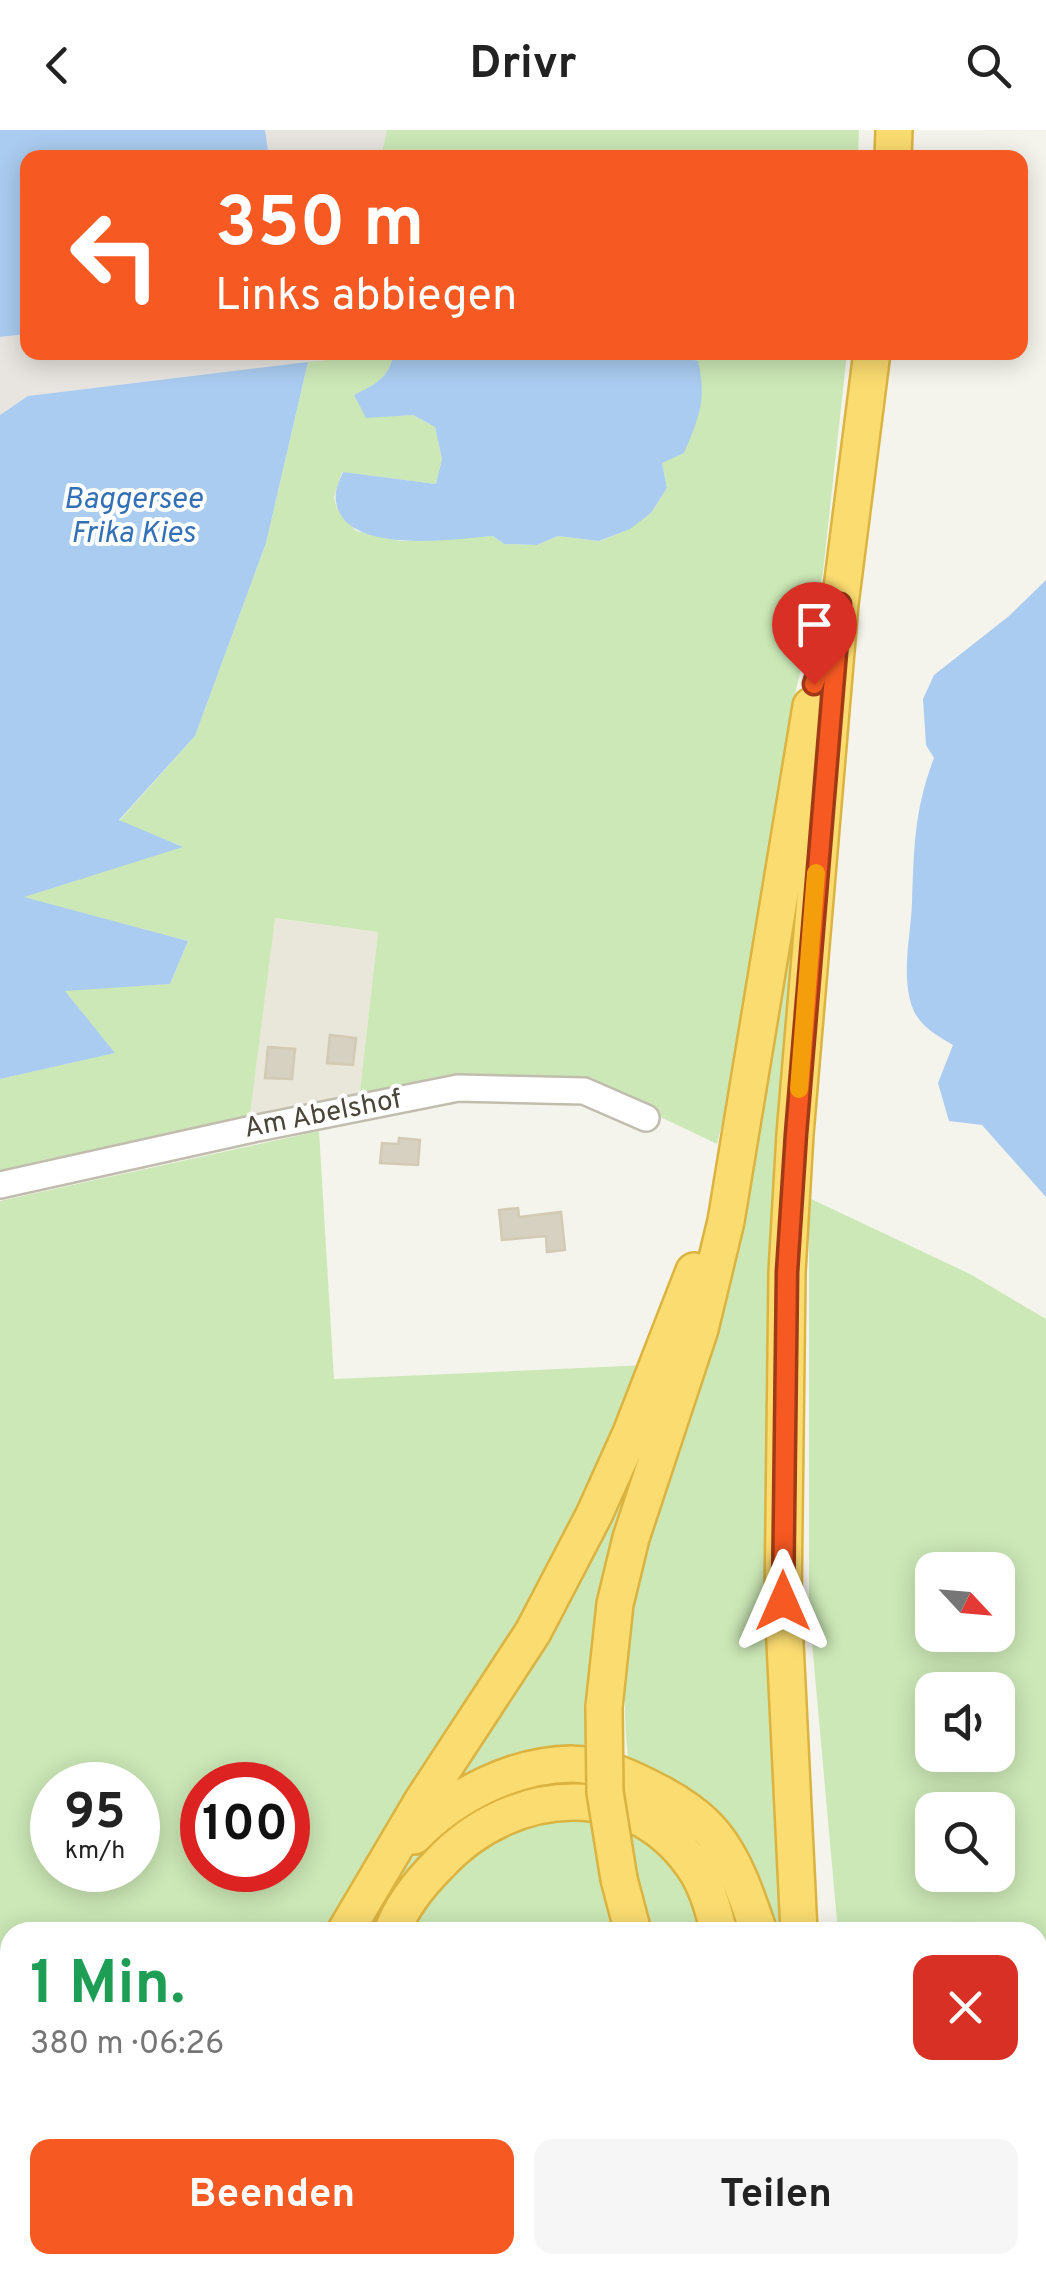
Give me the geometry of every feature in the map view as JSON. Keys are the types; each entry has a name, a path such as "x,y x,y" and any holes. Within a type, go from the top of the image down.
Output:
{"highway":[{"path":"799,1922 783,1601 787,1272 840,604 871,360"},
{"path":"630,1922 605,1792 604,1707 619,1588 631,1538 700,1329 729,1203 814,684 840,604"},
{"path":"351,1922 423,1800 533,1632 594,1515 658,1368 700,1253 748,1078"},
{"path":"372,1886 430,1820 472,1792 520,1770 574,1764 629,1777 671,1799 712,1832 738,1874 755,1922"},
{"path":"398,1922 422,1882 452,1850 490,1821 526,1806 569,1799 602,1804 661,1832 700,1876 716,1922"}],"street":[{"name":"Am Abelshof","path":"0,1185 458,1088 584,1091 646,1118"}],"shaded area":[{"path":"264,130 387,130 383,150 268,150"},
{"path":"20,335 20,360 330,360 28,396 0,415 0,337"},
{"path":"274,918 378,932 358,1108 248,1130"}],"green space":[{"path":"387,130 859,130 858,150 383,150"},
{"path":"392,360 380,379 355,395 366,417 413,415 435,427 442,459 436,484 342,472 334,497 337,508 356,531 400,541 493,536 504,544 537,545 558,536 600,541 629,529 651,513 667,488 662,463 698,361 694,360 846,360 823,572 794,699 729,1095 717,1144 650,1112 584,1091 358,1108 378,932 275,918 248,1130 0,1185 0,1079 114,1053 64,990 170,984 188,941 22,897 181,846 119,821 195,736 266,543 308,362"},
{"path":"809,797 785,1922 767,1922 748,1868 628,1759 625,1698 629,1641"},
{"path":"319,1131 334,1379 647,1365 574,1522 507,1645 335,1922 0,1922 0,1201"},
{"path":"809,1198 970,1274 1046,1319 1046,1922 837,1922 809,1609"},
{"path":"678,1354 592,1760 453,1794 461,1764"},
{"path":"588,1776 589,1791 549,1791 395,1922 367,1922 406,1864 443,1826 512,1784"},
{"path":"592,1811 597,1866 615,1922 412,1922 483,1836"},
{"path":"628,1824 676,1861 698,1922 645,1922"}],"water":[{"path":"0,130 265,130 268,150 20,150 20,335 0,337"},
{"path":"392,360 695,360 698,361 702,386 700,408 684,453 662,463 667,488 651,513 630,529 599,541 558,536 537,545 504,544 493,536 403,540 359,531 344,519 336,502 343,472 436,484 442,459 435,427 413,415 366,418 354,395 389,369"},
{"name":"Baggersee Frika Kies","path":"308,362 266,543 195,736 119,820 183,847 24,897 188,941 170,984 65,991 115,1053 0,1079 0,415 28,396"},
{"path":"1046,580 1046,1197 982,1125 949,1121 938,1083 953,1045 919,1020 909,995 907,972 916,830 934,758 926,745 923,699 934,675 1009,616"}],"building":[{"path":"330,1035 356,1038 353,1065 327,1063"},
{"path":"268,1047 295,1049 292,1079 265,1078"},
{"path":"399,1138 420,1140 418,1165 380,1163 382,1143 398,1144"},
{"path":"518,1208 519,1217 561,1212 565,1250 547,1252 546,1236 502,1240 499,1210"}],"slow traffic":[{"path":"799,1089 816,873"}],"route":[{"path":"783,1601 787,1272 816,866 840,604 814,684"}]}
